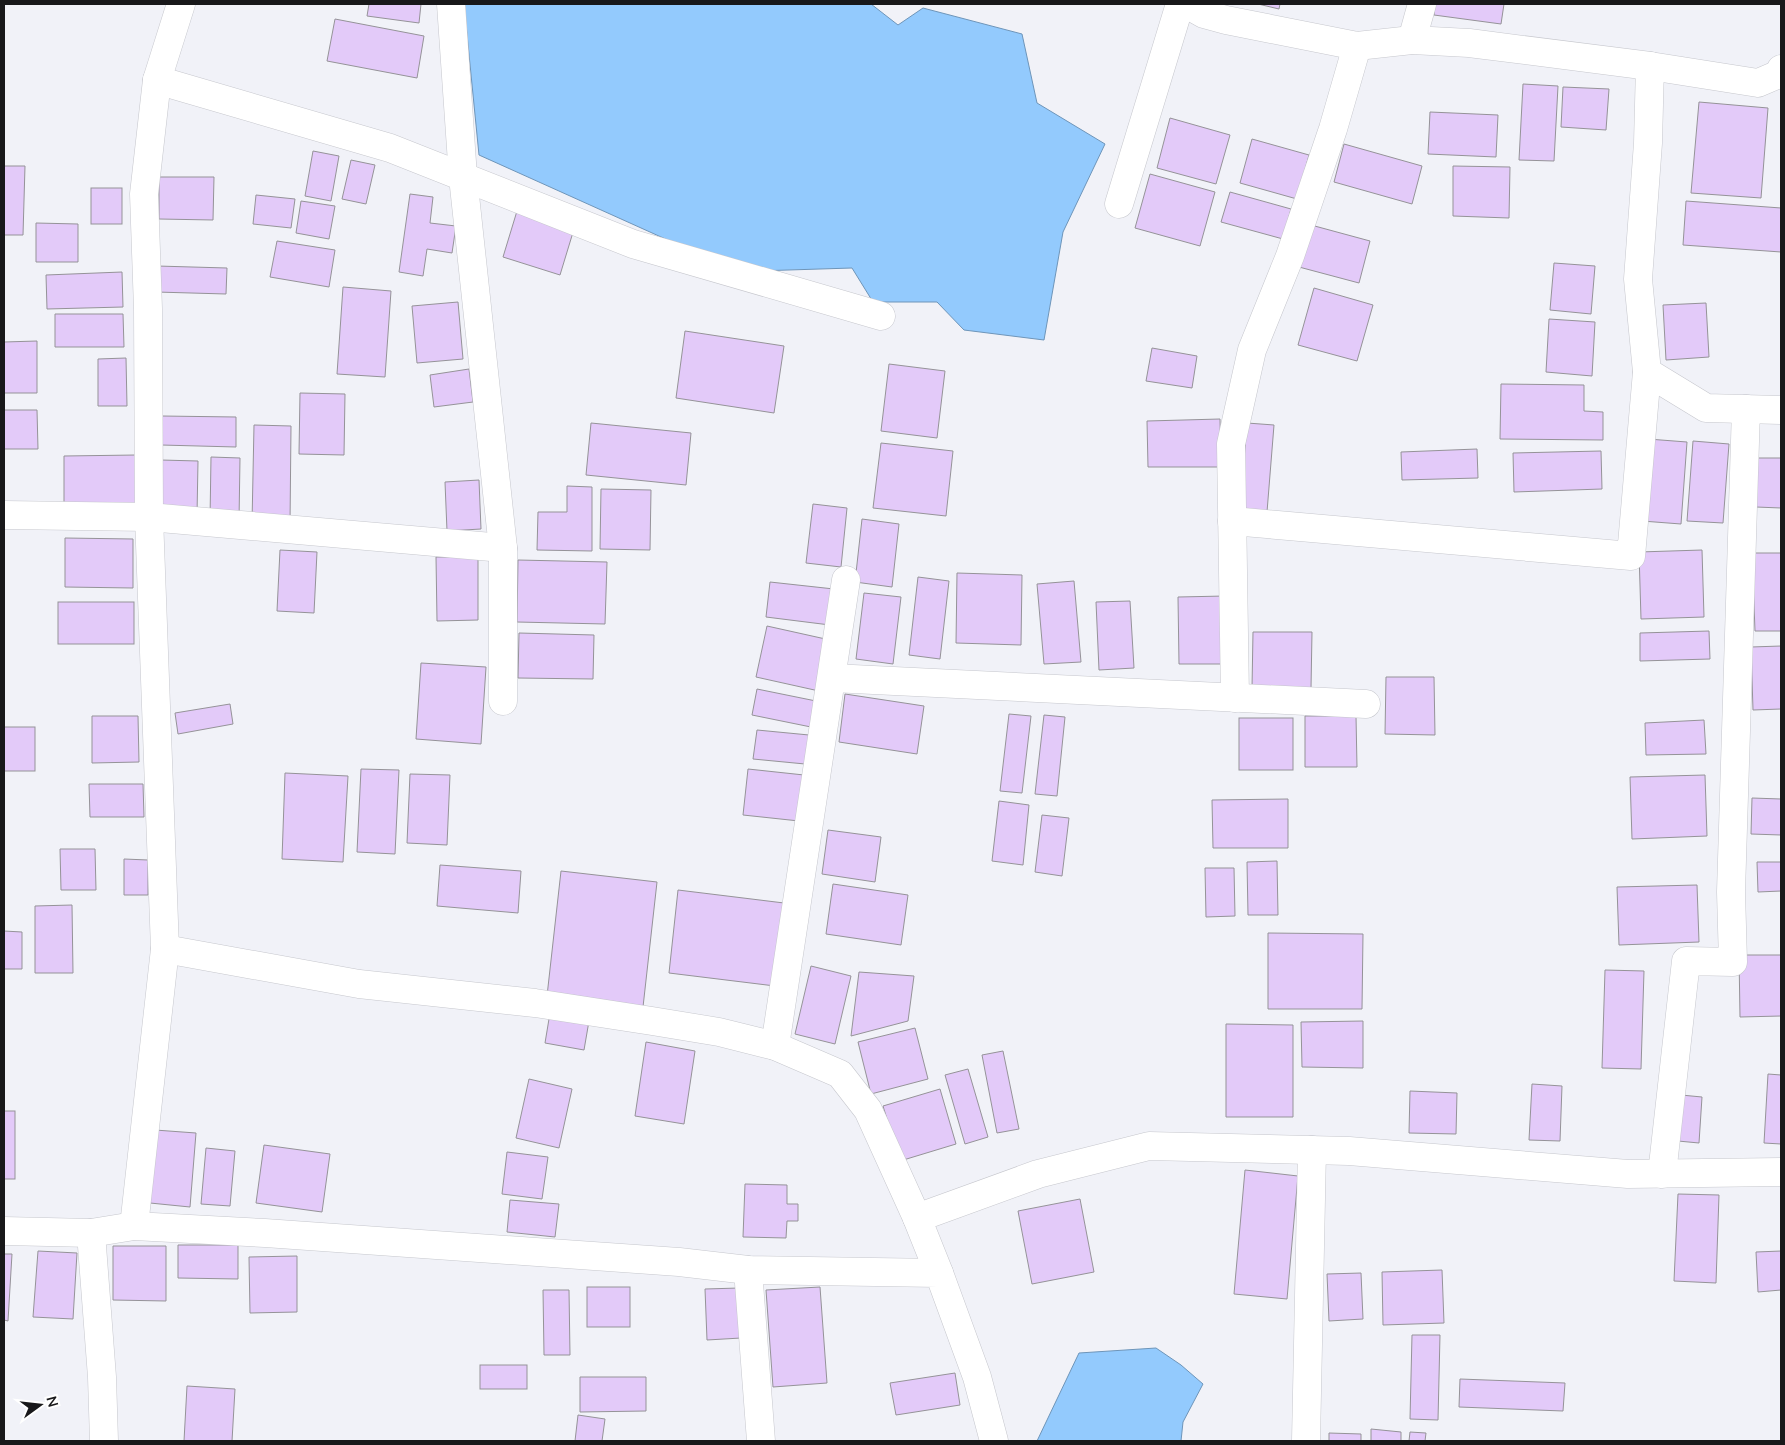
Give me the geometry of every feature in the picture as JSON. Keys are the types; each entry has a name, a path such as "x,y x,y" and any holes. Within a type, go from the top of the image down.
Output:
{"street":[{"path":"134,1226 165,949 150,518 148,309 144,194 157,80 181,4"},
{"path":"451,4 464,177 503,548 503,701"},
{"path":"1119,204 1180,4"},
{"path":"1186,4 1204,14 1226,20 1357,46 1412,40 1470,43 1650,66 1758,83 1779,74 1781,69"},
{"path":"1412,40 1422,4"},
{"path":"1236,698 1231,444 1252,350 1293,247 1333,129 1357,46"},
{"path":"1232,522 1631,556 1647,372 1638,279 1648,143 1650,66"},
{"path":"157,80 390,148 633,244 881,316"},
{"path":"1647,372 1706,408 1781,410"},
{"path":"1662,1174 1686,961 1733,962 1731,892 1746,409"},
{"path":"4,515 150,518 503,548"},
{"path":"775,1046 846,580"},
{"path":"832,678 1366,704"},
{"path":"165,949 359,984 535,1003 718,1032 775,1046 840,1074 868,1110 917,1218 977,1377 994,1441"},
{"path":"917,1218 1038,1174 1149,1146 1349,1151 1628,1174 1781,1172"},
{"path":"1306,1441 1312,1150"},
{"path":"4,1231 92,1233 134,1226 679,1262 748,1270 939,1273"},
{"path":"92,1233 102,1377 104,1441"},
{"path":"748,1270 761,1441"}],"water":[{"path":"464,4 871,4 898,25 923,8 1022,34 1037,103 1105,144 1063,232 1044,340 964,330 937,302 873,302 852,268 757,271 701,255 479,155"},
{"path":"1156,1348 1181,1365 1203,1384 1183,1422 1181,1441 1037,1441 1079,1353"}],"building":[{"path":"369,4 421,4 419,23 367,16"},
{"path":"1258,4 1280,4 1279,9"},
{"path":"1435,4 1504,4 1501,24 1434,15"},
{"path":"335,19 424,36 417,78 327,61"},
{"path":"1523,84 1558,86 1554,161 1519,160"},
{"path":"1563,87 1609,89 1606,130 1561,127"},
{"path":"1699,102 1768,108 1761,198 1691,193"},
{"path":"1430,112 1498,115 1496,157 1428,154"},
{"path":"1170,118 1230,135 1216,184 1157,168"},
{"path":"1252,139 1309,155 1297,199 1240,183"},
{"path":"1344,144 1422,166 1412,204 1334,182"},
{"path":"313,151 339,156 331,201 305,196"},
{"path":"351,160 375,165 366,204 342,199"},
{"path":"4,166 25,166 23,235 4,235"},
{"path":"1453,166 1510,167 1509,218 1453,216"},
{"path":"1150,174 1215,192 1200,246 1135,228"},
{"path":"159,177 214,177 213,220 159,219"},
{"path":"91,188 122,188 122,224 91,224"},
{"path":"1230,192 1291,209 1283,239 1221,222"},
{"path":"410,194 433,197 430,223 456,226 452,253 427,249 423,276 399,272"},
{"path":"256,195 295,199 291,228 253,224"},
{"path":"301,201 335,206 329,239 296,233"},
{"path":"1686,201 1781,208 1781,252 1683,245"},
{"path":"517,211 574,229 560,275 503,257"},
{"path":"36,223 78,224 78,262 36,262"},
{"path":"1311,225 1370,241 1359,283 1299,267"},
{"path":"277,241 335,250 329,287 270,277"},
{"path":"1554,263 1595,266 1591,314 1550,310"},
{"path":"157,266 227,268 226,294 156,292"},
{"path":"122,272 123,307 47,309 46,275"},
{"path":"343,287 391,291 385,377 337,374"},
{"path":"1314,288 1373,305 1357,361 1298,345"},
{"path":"458,302 463,359 417,363 412,306"},
{"path":"1706,303 1709,357 1666,360 1663,305"},
{"path":"55,314 123,314 124,347 55,347"},
{"path":"1549,319 1595,322 1592,376 1546,372"},
{"path":"685,331 784,346 774,413 676,398"},
{"path":"37,341 37,393 4,393 4,342"},
{"path":"1152,348 1197,356 1192,388 1146,381"},
{"path":"126,358 127,406 98,406 98,359"},
{"path":"889,364 945,371 937,438 881,431"},
{"path":"469,369 473,402 434,407 430,375"},
{"path":"1501,384 1584,385 1584,411 1603,412 1603,440 1500,439"},
{"path":"300,393 345,394 344,455 299,454"},
{"path":"4,410 37,410 38,449 4,449"},
{"path":"162,416 236,417 236,447 161,445"},
{"path":"1220,419 1221,467 1148,467 1147,421"},
{"path":"591,423 691,433 686,485 586,475"},
{"path":"1247,423 1274,425 1267,512 1240,509"},
{"path":"254,425 291,426 290,525 252,524"},
{"path":"1648,439 1687,442 1681,524 1642,521"},
{"path":"1693,441 1729,444 1723,523 1687,521"},
{"path":"881,443 953,451 946,516 873,508"},
{"path":"1477,449 1478,478 1402,480 1401,452"},
{"path":"1601,451 1602,489 1514,492 1513,453"},
{"path":"136,455 137,505 64,506 64,456"},
{"path":"211,457 240,458 239,521 210,520"},
{"path":"1757,458 1781,458 1781,508 1756,507"},
{"path":"161,460 198,461 197,516 161,515"},
{"path":"479,480 481,529 447,531 445,482"},
{"path":"567,486 592,487 592,551 537,550 538,512 567,512"},
{"path":"601,489 651,490 650,550 600,549"},
{"path":"813,504 847,508 841,567 806,563"},
{"path":"862,519 899,524 892,587 855,582"},
{"path":"65,538 133,539 133,588 65,587"},
{"path":"280,550 317,552 314,613 277,611"},
{"path":"1702,550 1704,617 1641,619 1639,552"},
{"path":"1752,553 1781,553 1781,631 1755,631"},
{"path":"436,557 478,557 478,620 437,621"},
{"path":"518,560 607,562 605,624 517,622"},
{"path":"957,573 1022,575 1021,645 956,643"},
{"path":"918,577 949,581 940,659 909,655"},
{"path":"1074,581 1081,662 1044,664 1037,584"},
{"path":"770,582 834,589 830,625 766,617"},
{"path":"864,593 901,597 893,664 856,659"},
{"path":"1225,596 1226,664 1179,664 1178,597"},
{"path":"1130,601 1134,668 1099,670 1096,602"},
{"path":"58,602 134,602 134,644 58,644"},
{"path":"767,626 830,640 819,691 756,677"},
{"path":"1709,631 1710,659 1640,661 1640,633"},
{"path":"1253,632 1312,632 1311,688 1252,688"},
{"path":"519,633 594,635 593,679 518,678"},
{"path":"1781,646 1781,709 1753,710 1751,647"},
{"path":"421,663 486,667 481,744 416,739"},
{"path":"1386,677 1434,677 1435,735 1385,734"},
{"path":"757,689 816,701 811,727 752,715"},
{"path":"845,694 924,706 917,754 839,742"},
{"path":"230,704 233,724 178,734 175,713"},
{"path":"1009,714 1031,716 1022,793 1000,791"},
{"path":"1044,715 1065,717 1057,796 1035,794"},
{"path":"92,716 138,716 139,762 92,763"},
{"path":"1305,716 1356,716 1357,767 1305,767"},
{"path":"1239,718 1293,718 1293,770 1239,770"},
{"path":"1704,720 1706,754 1646,755 1645,723"},
{"path":"4,727 35,727 35,771 4,771"},
{"path":"757,730 809,735 805,764 753,759"},
{"path":"361,769 399,770 395,854 357,852"},
{"path":"748,769 804,775 799,821 743,815"},
{"path":"285,773 348,776 343,862 282,859"},
{"path":"410,774 450,775 447,845 407,843"},
{"path":"1705,775 1707,836 1632,839 1630,777"},
{"path":"89,784 143,784 144,817 90,817"},
{"path":"1752,798 1781,799 1781,835 1751,834"},
{"path":"1288,799 1288,848 1213,848 1212,800"},
{"path":"999,801 1029,805 1023,865 992,861"},
{"path":"1042,815 1069,818 1062,876 1035,872"},
{"path":"828,830 881,837 875,882 822,874"},
{"path":"60,849 95,849 96,890 61,890"},
{"path":"124,859 148,860 148,895 124,895"},
{"path":"1277,861 1278,915 1248,915 1247,862"},
{"path":"1757,862 1781,862 1781,891 1758,892"},
{"path":"440,865 521,871 518,913 437,906"},
{"path":"1205,868 1234,868 1235,916 1206,917"},
{"path":"561,871 657,882 643,1007 547,996"},
{"path":"833,884 908,895 901,945 826,934"},
{"path":"1697,885 1699,942 1619,945 1617,887"},
{"path":"678,890 784,903 775,986 669,973"},
{"path":"72,905 73,973 35,973 35,906"},
{"path":"4,931 22,932 22,969 4,969"},
{"path":"1268,933 1363,934 1362,1009 1268,1009"},
{"path":"1739,955 1781,955 1781,1016 1740,1017"},
{"path":"811,966 851,976 835,1044 795,1034"},
{"path":"1605,970 1644,971 1641,1069 1602,1068"},
{"path":"859,972 914,976 908,1021 851,1036"},
{"path":"550,1013 589,1021 584,1050 545,1043"},
{"path":"1363,1021 1363,1068 1302,1067 1301,1022"},
{"path":"1226,1024 1293,1025 1293,1117 1226,1117"},
{"path":"915,1028 928,1079 871,1094 858,1042"},
{"path":"646,1042 695,1051 684,1124 635,1116"},
{"path":"1003,1051 1019,1129 997,1133 982,1055"},
{"path":"968,1069 988,1137 965,1144 945,1075"},
{"path":"1768,1074 1781,1075 1781,1144 1764,1143"},
{"path":"529,1079 572,1089 559,1148 516,1138"},
{"path":"1532,1084 1562,1086 1560,1141 1529,1140"},
{"path":"940,1089 956,1144 900,1161 883,1106"},
{"path":"1410,1091 1457,1093 1456,1134 1409,1133"},
{"path":"1681,1095 1702,1097 1699,1143 1678,1141"},
{"path":"4,1111 15,1111 15,1179 4,1179"},
{"path":"155,1130 196,1133 190,1207 150,1203"},
{"path":"264,1145 330,1154 322,1212 256,1203"},
{"path":"206,1148 235,1151 230,1206 201,1204"},
{"path":"507,1152 548,1157 542,1199 502,1194"},
{"path":"1245,1170 1298,1176 1287,1299 1234,1294"},
{"path":"745,1184 787,1185 787,1204 798,1204 798,1221 787,1221 786,1238 743,1237"},
{"path":"1678,1194 1719,1195 1716,1283 1674,1281"},
{"path":"1080,1199 1094,1272 1032,1284 1018,1211"},
{"path":"510,1200 559,1204 555,1237 507,1232"},
{"path":"178,1245 238,1245 238,1279 178,1278"},
{"path":"113,1246 166,1246 166,1301 113,1300"},
{"path":"38,1251 77,1253 73,1319 33,1317"},
{"path":"1781,1251 1781,1290 1758,1292 1756,1252"},
{"path":"4,1254 12,1254 8,1321 4,1320"},
{"path":"297,1256 297,1312 250,1313 249,1257"},
{"path":"1442,1270 1444,1323 1383,1325 1382,1272"},
{"path":"1361,1273 1363,1319 1329,1321 1327,1274"},
{"path":"587,1287 630,1287 630,1327 587,1327"},
{"path":"820,1287 827,1383 773,1387 766,1290"},
{"path":"739,1288 741,1338 707,1340 705,1289"},
{"path":"543,1290 569,1290 570,1355 544,1355"},
{"path":"1412,1335 1440,1335 1438,1420 1410,1419"},
{"path":"480,1365 527,1365 527,1389 480,1389"},
{"path":"955,1373 960,1405 896,1415 890,1383"},
{"path":"580,1377 646,1377 646,1411 580,1412"},
{"path":"1460,1379 1565,1383 1563,1411 1459,1407"},
{"path":"187,1386 235,1389 232,1441 184,1441"},
{"path":"578,1415 605,1419 602,1441 575,1441"},
{"path":"1371,1429 1401,1432 1401,1441 1371,1441"},
{"path":"1410,1432 1426,1433 1425,1441 1409,1441"},
{"path":"1329,1433 1361,1434 1361,1441 1329,1441"}]}
